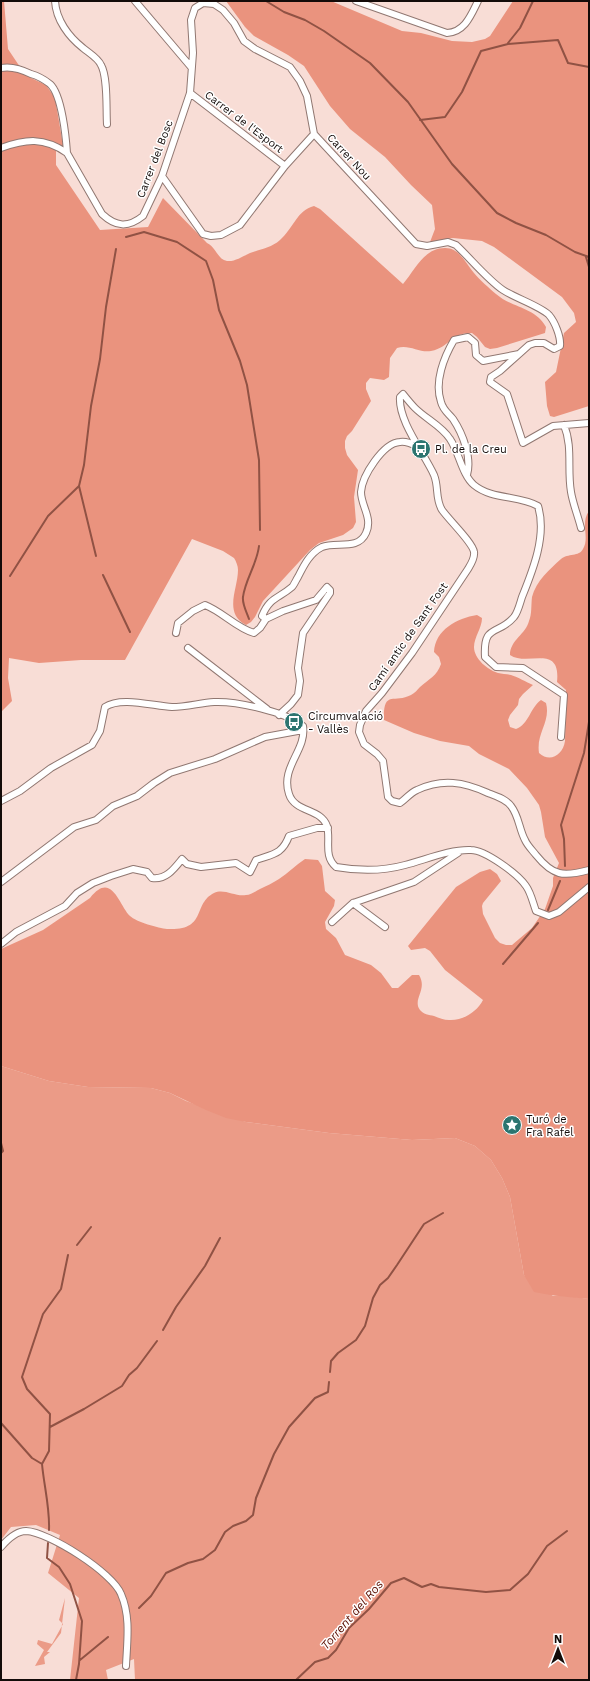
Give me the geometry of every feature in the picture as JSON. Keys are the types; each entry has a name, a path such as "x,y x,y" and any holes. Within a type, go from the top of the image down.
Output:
{"street":[{"path":"55,1 57,14 67,31 81,46 100,62 105,78 107,124"},
{"path":"135,1 191,67"},
{"path":"356,1 447,33 460,30 478,1"},
{"name":"Carrer Nou","path":"191,67 193,53 191,20 196,8 203,3 214,4 223,10 234,23 244,41 255,49 290,68 300,81 307,96 314,134 416,244 427,246 448,242 456,245 501,289 513,297 548,314 554,323 560,346 554,349 544,343 535,342 519,354"},
{"path":"1,68 6,67 25,71 40,77 52,85 60,102 67,153"},
{"name":"Carrer del Bosc","path":"67,153 102,214 112,223 125,225 138,220 143,216 162,176 190,93 191,67"},
{"name":"Carrer de l'Esport","path":"190,93 285,166"},
{"path":"162,176 203,234 211,236 221,235 240,225 285,166 314,134"},
{"path":"1,148 20,142 43,142 51,144 67,153"},
{"path":"467,475 469,471 466,449 455,424 440,401 438,385 446,354 454,340 468,337 475,343 476,355 483,361 519,354"},
{"path":"519,354 491,377 490,382 507,394 523,443 553,426 589,423"},
{"path":"418,447 399,406 400,397 403,394 415,408 450,438 473,485 489,493 529,501 538,506 542,516 540,541 528,581 514,616 501,627 491,631 484,643 485,657 496,667 523,668 564,695 561,736"},
{"path":"564,425 570,448 571,492 581,528"},
{"path":"266,619 262,616 269,603 292,587 313,553 324,546 353,544 362,540 366,532 368,514 362,499 361,491 366,476 374,463 394,443 406,442 418,447"},
{"name":"Camí antic de Sant Fost","path":"418,447 435,477 439,504 454,526 472,547 474,557 468,569 412,653 382,693 366,711 360,725 360,738 364,744 377,754 383,761 388,797 392,801 400,803 416,790 441,784 461,783 475,787 507,801 519,821 525,841 538,858 553,872 567,875 589,870"},
{"path":"176,633 178,623 193,611 205,605 217,610 245,630 254,633 260,628 266,619 316,600 327,587 330,590 330,593 303,633 298,668 300,681 298,696 279,714"},
{"path":"188,648 270,712"},
{"path":"1,801 20,792 51,768 92,745 100,731 105,707 110,703 143,703 177,707 214,702 229,703 279,714 303,726 302,740 289,767 288,791 292,801 297,806 317,814 324,819 328,828 328,854 332,864 336,867 375,870 404,866 460,851 478,851 516,876 527,887 536,911 549,916 559,912 589,887"},
{"path":"1,882 74,827 96,820 113,806 137,796 170,773 215,759 265,737 303,730"},
{"path":"1,944 16,932 66,906 77,892 93,883 111,876 133,870 147,872 152,878 159,879 173,871 182,859 187,864 201,867 236,864 250,872 256,860 279,852 285,847 289,836 317,828 328,828"},
{"path":"332,922 353,903 414,882 460,851"},
{"path":"353,903 384,926"},
{"path":"1,1547 9,1538 20,1532 26,1531 37,1533 46,1536 79,1555 106,1574 118,1587 127,1611 128,1629 126,1666"}],"shaded area":[{"path":"1,1 4,1 8,49 18,64 31,78 46,85 55,98 63,145 61,148 56,146 56,165 100,230 148,227 163,198 221,258 230,261 236,260 277,243 303,211 314,206 320,209 403,284 416,266 431,252 438,249 450,249 459,254 476,276 502,299 530,311 541,320 546,327 545,333 490,349 485,347 472,333 459,335 438,349 431,351 422,351 406,347 397,348 390,358 389,377 384,380 370,378 366,383 366,389 371,401 345,441 347,455 358,470 354,497 356,522 353,528 343,535 319,543 310,550 263,601 251,622 246,625 239,620 233,607 238,570 234,558 223,551 192,539 125,660 81,660 39,663 9,658 8,678 12,701 1,712"},
{"path":"226,1 331,1 402,31 421,33 452,41 472,42 485,39 490,36 513,1 589,1 589,406 554,417 550,416 547,406 545,382 556,372 564,333 576,322 574,313 562,297 494,247 482,241 453,238 430,242 435,229 432,205 385,157 350,129 330,106 304,66 288,55 254,36 245,27"},
{"path":"589,511 589,1299 534,1292 524,1275 510,1197 502,1178 491,1160 475,1146 455,1138 412,1140 329,1133 246,1122 226,1118 170,1093 151,1088 88,1087 49,1081 1,1066 1,949 43,930 90,898 98,890 104,888 109,889 114,893 126,911 133,918 167,929 189,926 198,916 207,898 214,893 222,891 238,895 250,894 279,879 305,859 318,860 322,866 325,891 335,900 334,906 325,922 326,929 336,938 345,955 371,965 381,973 392,988 398,988 412,975 419,975 422,985 418,1006 424,1013 447,1020 454,1020 469,1015 473,1012 483,1000 445,970 430,951 425,948 411,950 408,946 456,887 480,872 490,869 497,874 501,881 483,903 483,914 495,938 500,943 512,945 532,928 545,909 553,886 553,878 559,863 545,837 539,805 527,788 509,769 479,754 469,746 440,741 414,733 384,720 385,704 391,699 405,697 412,694 432,677 437,672 441,664 439,657 434,652 438,637 448,626 455,622 477,615 482,618 474,647 476,656 479,660 494,672 514,676 533,685 519,699 518,705 510,715 508,720 510,727 516,729 520,727 527,720 537,703 541,700 546,703 547,716 540,739 539,753 547,757 552,757 559,754 565,741 566,690 557,682 557,670 554,663 548,659 525,659 510,655 515,641 527,626 531,615 532,597 540,581 561,559 579,553 583,549 586,540 585,520"},
{"path":"1,1066 49,1081 88,1087 151,1088 170,1093 186,1101 246,1122 329,1133 412,1140 455,1138 475,1146 491,1160 502,1178 510,1197 524,1275 553,1296 561,1295 589,1299 589,1680 135,1680 134,1659 106,1670 108,1680 70,1680 79,1598 48,1573 60,1535 36,1525 11,1527 1,1540"},
{"path":"65,1598 62,1623 59,1620"},
{"path":"62,1626 61,1633 47,1652 50,1652 44,1657 45,1664 35,1666 44,1650 37,1644 38,1640 52,1644"}],"waterway":[{"path":"266,1 284,12 305,20 324,31 370,63 408,102 452,164 497,213 516,223 546,235 575,252 589,257"},
{"path":"508,43 520,28 533,1"},
{"path":"420,120 445,117 462,92 481,51 508,44 558,40 568,63 589,67"},
{"path":"126,237 144,232 177,242 206,261 213,280 219,310 240,361 247,385 259,460 260,530"},
{"path":"10,576 48,516 79,486 84,465 91,406 100,359 106,307 116,249"},
{"path":"586,257 589,267"},
{"path":"79,486 96,556"},
{"path":"249,619 243,597 259,546"},
{"path":"103,575 130,632"},
{"path":"565,866 564,839 561,825 584,753 589,722"},
{"path":"548,910 560,881"},
{"path":"503,964 538,923"},
{"path":"1,1143 3,1151 1,1153"},
{"path":"330,1372 331,1361 338,1353 356,1340 365,1326 373,1298 380,1285 388,1278 424,1224 443,1213"},
{"path":"77,1245 91,1227"},
{"path":"163,1330 176,1307 205,1266 220,1238"},
{"path":"42,1464 49,1451 50,1414 27,1389 22,1377 43,1314 61,1289 68,1255"},
{"path":"50,1427 122,1386 129,1375 137,1368 157,1341"},
{"path":"139,1608 151,1596 166,1573 188,1563 203,1559 215,1550 225,1532 233,1526 246,1521 253,1515 256,1498 274,1454 289,1427 315,1398 328,1392 329,1382"},
{"path":"1,1423 32,1458 42,1464 48,1505 49,1530"},
{"name":"Torrent del Ros","path":"296,1680 315,1662 328,1658 336,1650 349,1628 369,1609 391,1583 404,1578 422,1587 431,1584 439,1587 486,1592 510,1590 528,1574 547,1546 567,1531"},
{"path":"48,1543 47,1558 59,1567 70,1584 82,1621 79,1664 76,1680"},
{"path":"80,1660 108,1637"}],"place":[{"name":"Pl. de la Creu","path":"421,449"},
{"name":"Circumvalació - Vallès","path":"294,722"},
{"name":"Turó de Fra Rafel","path":"512,1125"}]}
